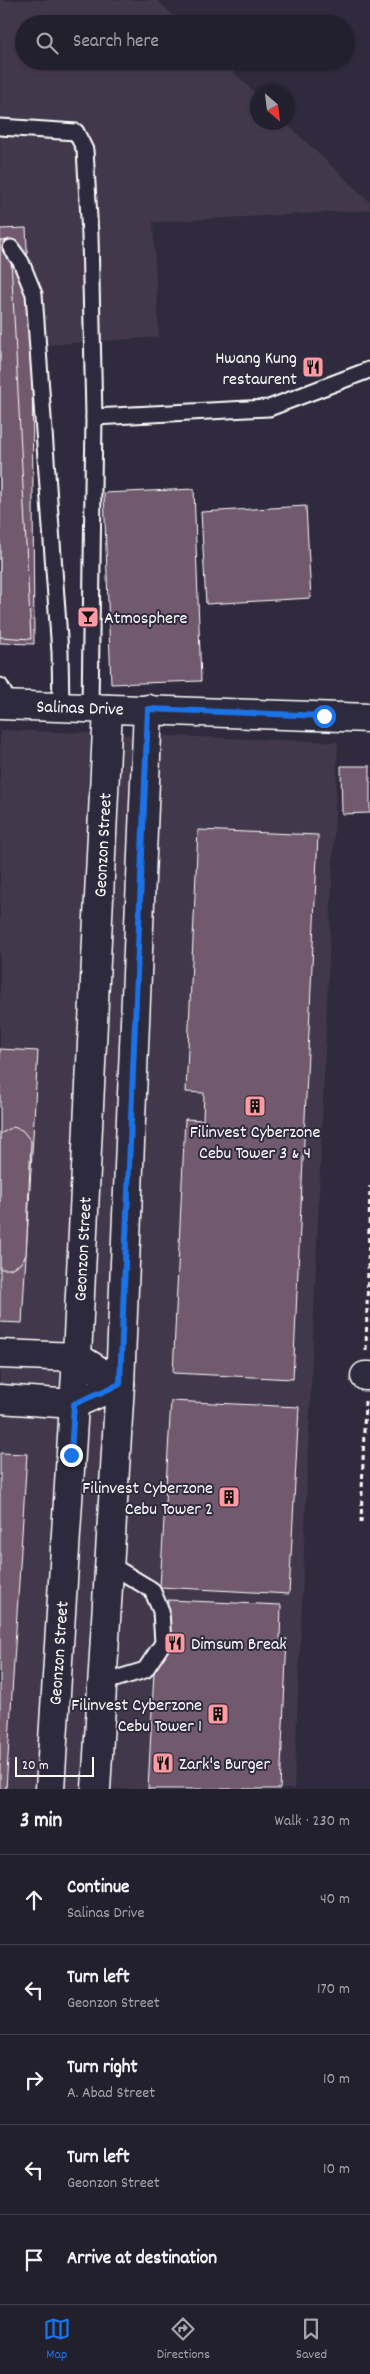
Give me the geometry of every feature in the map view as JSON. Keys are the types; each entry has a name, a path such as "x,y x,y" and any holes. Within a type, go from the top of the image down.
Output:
{"street":[{"name":"Salinas Drive","path":"3,699 61,706 99,708 370,718"},
{"name":"Geonzon Street","path":"50,1789 74,1404 99,708"},
{"path":"96,1789 120,1384 148,709"},
{"path":"0,1354 76,1357 120,1384"},
{"path":"0,1399 74,1404 120,1384"}],"lane":[{"path":"0,127 76,132 84,150 90,234 99,708"},
{"path":"11,248 21,262 34,294 60,652 61,706"},
{"path":"94,417 269,408 369,370"},
{"path":"102,1683 145,1670 163,1643 161,1611 152,1590 109,1564"}],"shaded area":[{"path":"0,0 157,0 173,15 15,15 15,70 231,70 250,88 250,130 293,130 370,202 370,210 153,222 159,337 32,346 26,228 0,229"},
{"path":"0,730 338,742 294,1789 0,1789"}],"building":[{"path":"26,228 32,346 34,644 0,643 0,229"},
{"path":"10,240 31,639 0,637 0,241"},
{"path":"194,489 201,681 111,684 104,493"},
{"path":"306,506 311,598 206,604 201,512"},
{"path":"341,766 370,766 370,813 342,814"},
{"name":"Filinvest Cyberzone Cebu Tower 3 & 4","path":"198,830 318,835 293,1379 173,1373 185,1119 203,1120 204,1093 186,1092"},
{"path":"0,1049 38,1051 22,1323 0,1322"},
{"path":"13,1127 22,1130 31,1141 26,1255 20,1264 10,1269 0,1269 0,1134"},
{"name":"Filinvest Cyberzone Cebu Tower 2","path":"171,1401 299,1407 289,1594 160,1587"},
{"path":"0,1453 27,1454 6,1789 0,1789"},
{"name":"Filinvest Cyberzone Cebu Tower 1","path":"168,1600 281,1605 280,1638 287,1639 280,1789 148,1789 156,1632 166,1633"}],"place":[{"name":"Hwang Kung restaurent","path":"313,367"},
{"name":"Atmosphere","path":"88,617"},
{"name":"Filinvest Cyberzone Cebu Tower 3 & 4","path":"255,1106"},
{"name":"Filinvest Cyberzone Cebu Tower 2","path":"229,1497"},
{"name":"Dimsum Break","path":"175,1643"},
{"name":"Filinvest Cyberzone Cebu Tower 1","path":"218,1714"},
{"name":"Zark's Burger","path":"163,1763"}],"route":[{"path":"71,1455 74,1404 120,1384 148,709 324,716"}]}
